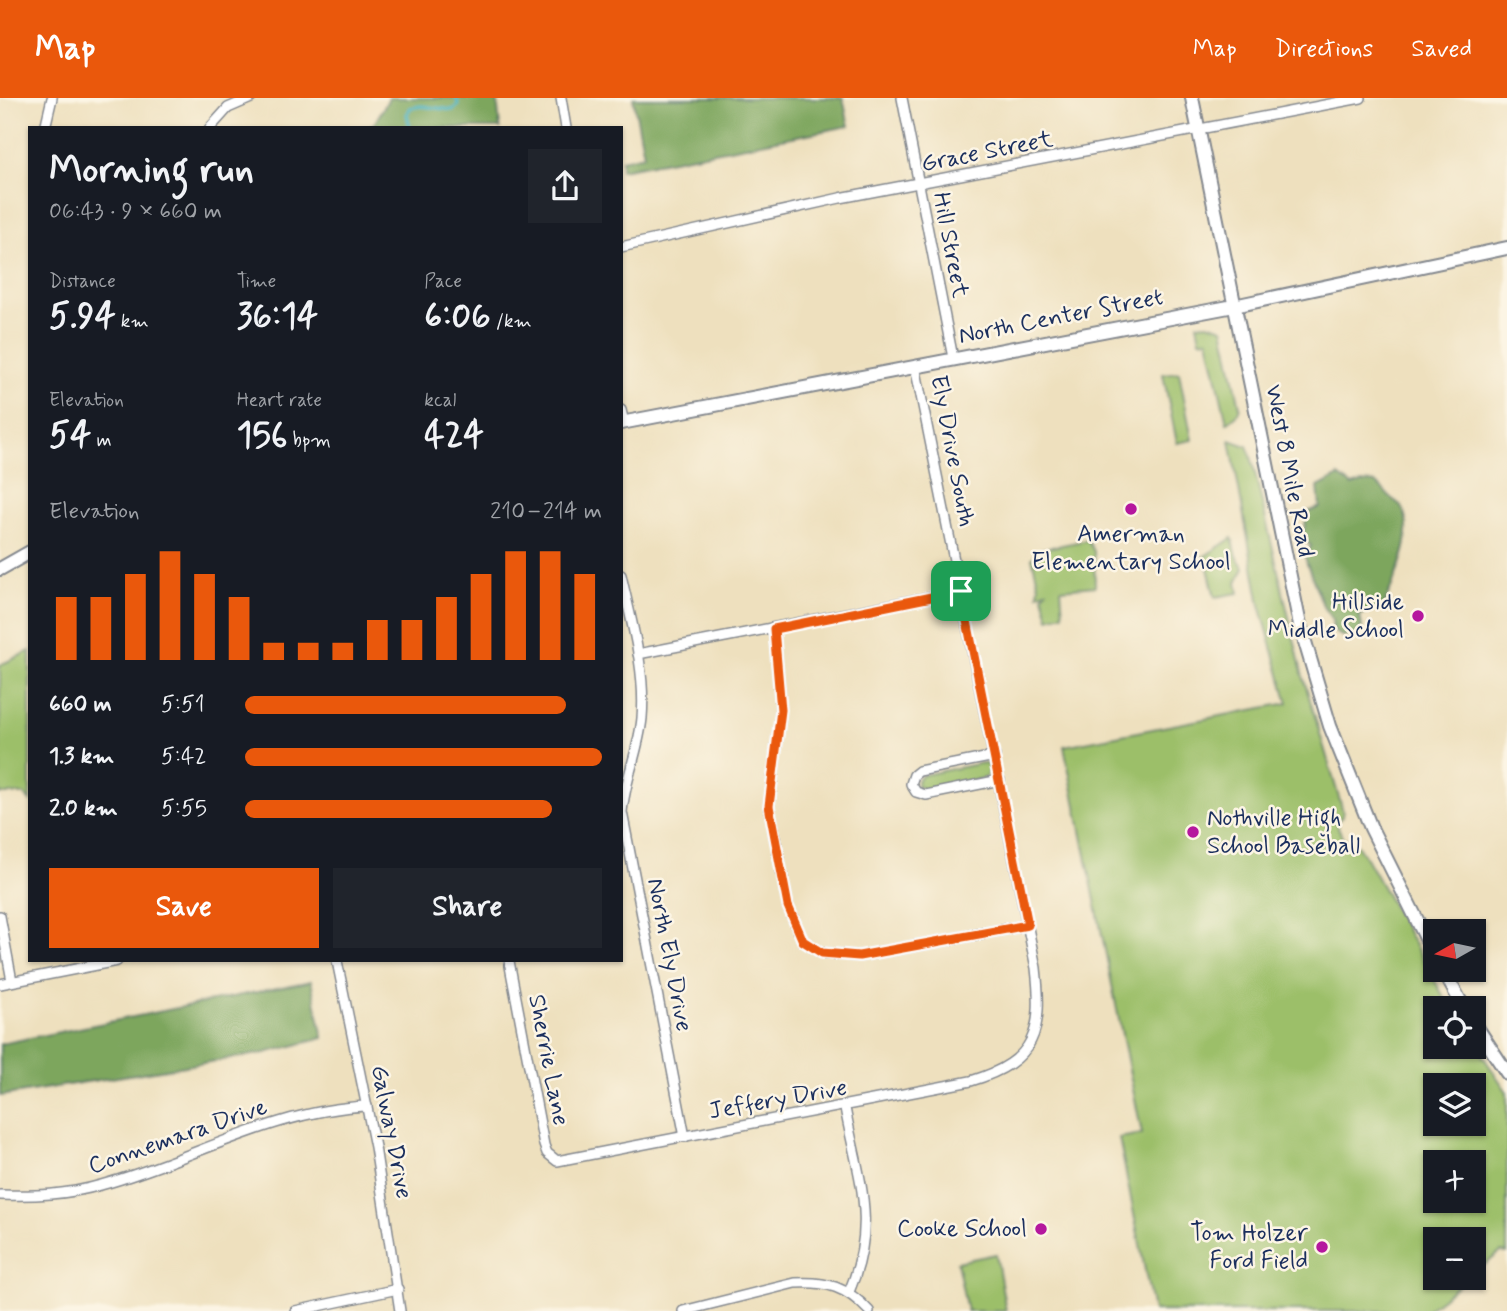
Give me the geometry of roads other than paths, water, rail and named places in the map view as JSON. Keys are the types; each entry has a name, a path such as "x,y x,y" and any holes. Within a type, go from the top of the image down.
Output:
{"main road":[{"name":"West 8 Mile Road","path":"1192,98 1283,555 1317,685 1371,828 1423,932"},
{"name":"North Center Street","path":"623,419 1234,306 1507,248"},
{"path":"0,569 28,553"},
{"path":"1486,1041 1507,1073"}],"street":[{"path":"45,126 52,98"},
{"path":"212,126 228,108 251,98"},
{"path":"561,98 566,126"},
{"name":"Hill Street","path":"902,98 953,358"},
{"name":"Grace Street","path":"623,247 840,198 1361,98"},
{"name":"Ely Drive South","path":"915,366 1000,780 1039,991 1037,1023 1028,1048 1004,1068"},
{"name":"North Ely Drive","path":"623,584 638,654 642,715 637,753 623,790"},
{"path":"638,654 961,591"},
{"path":"774,629 781,710 769,806 788,906 803,941 822,953 859,956 1028,925"},
{"path":"995,756 919,771 914,775 911,784 916,793 926,795 1000,780"},
{"name":"North Ely Drive","path":"623,817 685,1137"},
{"path":"0,916 12,981"},
{"path":"0,984 112,962"},
{"name":"Galway Drive","path":"337,962 367,1105 400,1311"},
{"name":"Sherrie Lane","path":"509,962 544,1145 547,1153 557,1161"},
{"name":"Jeffery Drive","path":"557,1161 845,1108 971,1081 1004,1068"},
{"name":"Connemara Drive","path":"0,1195 61,1194 100,1186 284,1121 322,1111 367,1105"},
{"path":"845,1108 866,1231 861,1264 849,1292"},
{"path":"683,1311 795,1283 831,1284 849,1292 869,1311"},
{"path":"295,1311 398,1289"}],"waterway":[{"path":"410,126 407,114 410,108 421,106 453,110 458,106 457,98"}],"place":[{"name":"Amerman Elementary School","path":"1131,509"},
{"name":"Hillside Middle School","path":"1418,616"},
{"name":"Nothville High School Baseball","path":"1193,832"},
{"name":"Cooke School","path":"1041,1229"},
{"name":"Tom Holzer Ford Field","path":"1322,1247"}]}
